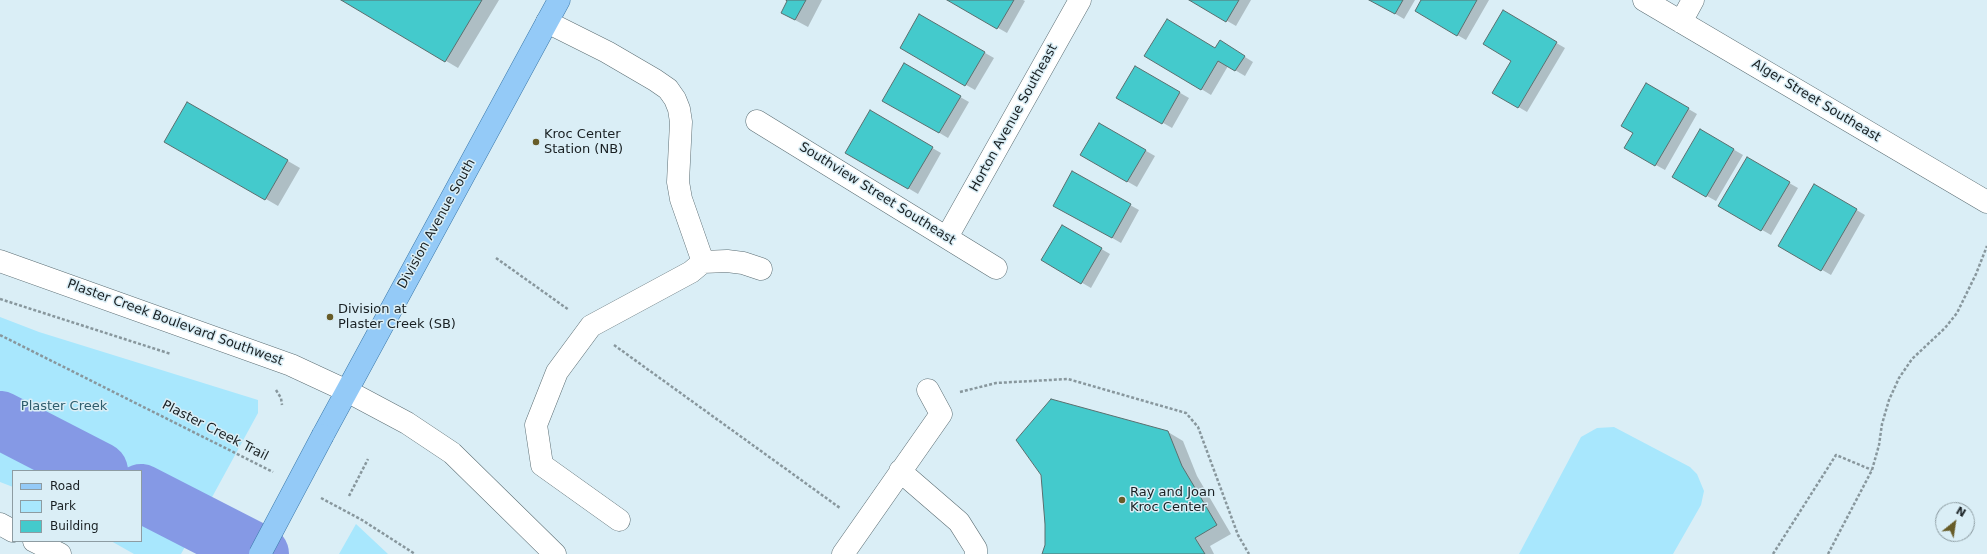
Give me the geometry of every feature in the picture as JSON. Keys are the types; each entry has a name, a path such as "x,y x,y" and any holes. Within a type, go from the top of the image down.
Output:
{"main road":[{"name":"Division Avenue South","path":"260,554 559,0"}],"street":[{"name":"Horton Avenue Southeast","path":"948,237 1080,0"},
{"name":"Alger Street Southeast","path":"1644,0 1987,202"},
{"path":"1681,22 1693,0"},
{"path":"547,22 607,52 655,80 668,89 676,99 680,109 681,122 678,182 680,199 703,262"},
{"name":"Southview Street Southeast","path":"757,120 996,268"},
{"name":"Plaster Creek Boulevard Southwest","path":"0,261 290,365 347,391 407,423 452,453 555,554"},
{"path":"619,520 542,465 536,425 557,372 591,326 691,272 703,262 727,261 743,263 762,269"},
{"path":"843,554 941,414 930,394"},
{"path":"900,471 959,522 976,549 976,554"},
{"path":"0,524 12,530"},
{"path":"36,542 60,554"}],"path":[{"path":"1828,554 1872,470 1880,445 1882,424 1888,400 1912,359 1945,328 1957,313 1976,274 1987,246"},
{"path":"496,258 572,311"},
{"path":"0,300 177,356"},
{"name":"Plaster Creek Trail","path":"0,335 280,476"},
{"path":"611,343 844,511"},
{"path":"930,394 996,383 1068,379 1186,413 1198,427 1238,535 1249,554"},
{"path":"271,387 281,398 282,405"},
{"path":"1773,554 1836,455 1872,470"},
{"path":"349,496 368,459"},
{"path":"314,494 362,520 415,554"}],"green space":[{"name":"Plaster Creek","path":"0,317 39,332 258,400 258,413 181,554 134,554 113,542 142,542 142,470 12,470 12,487 0,482"},
{"path":"1614,427 1690,467 1697,474 1704,491 1701,505 1673,554 1519,554 1581,437 1597,428"},
{"path":"356,524 388,554 339,554"}],"building":[{"path":"341,0 482,0 445,62"},
{"path":"786,0 806,0 795,20 781,13 787,1"},
{"path":"947,0 1014,0 997,29"},
{"path":"1189,0 1239,0 1226,22"},
{"path":"1369,0 1403,0 1395,14"},
{"path":"1421,0 1477,0 1457,36 1415,11"},
{"path":"1503,10 1557,42 1518,108 1492,93 1511,61 1483,44"},
{"path":"919,14 985,52 965,86 900,48"},
{"path":"1167,19 1215,48 1220,40 1245,56 1235,71 1218,61 1201,90 1144,56"},
{"path":"904,63 961,96 939,133 882,101"},
{"path":"1135,66 1180,92 1162,124 1116,98"},
{"path":"1646,83 1689,108 1655,166 1624,148 1633,133 1621,126"},
{"path":"187,102 288,160 265,200 164,142"},
{"path":"870,110 933,147 908,189 845,153"},
{"path":"1099,123 1146,150 1127,182 1080,155"},
{"path":"1700,129 1734,149 1706,197 1672,177"},
{"path":"1747,157 1790,182 1761,231 1718,206"},
{"path":"1072,171 1131,204 1112,238 1053,206"},
{"path":"1814,184 1857,209 1821,271 1778,246"},
{"path":"1062,225 1102,248 1081,284 1041,260"},
{"name":"Ray and Joan Kroc Center","path":"1051,399 1168,431 1182,466 1217,525 1195,538 1205,554 1042,554 1045,545 1045,524 1041,475 1016,440"}],"waterway":[{"name":"Plaster Creek","path":"0,420 97,470"},
{"name":"Plaster Creek","path":"142,494 260,554"}],"place":[{"name":"Kroc Center Station (NB)","path":"536,142"},
{"name":"Division at Plaster Creek (SB)","path":"330,317"},
{"name":"Ray and Joan Kroc Center","path":"1122,500"}]}
